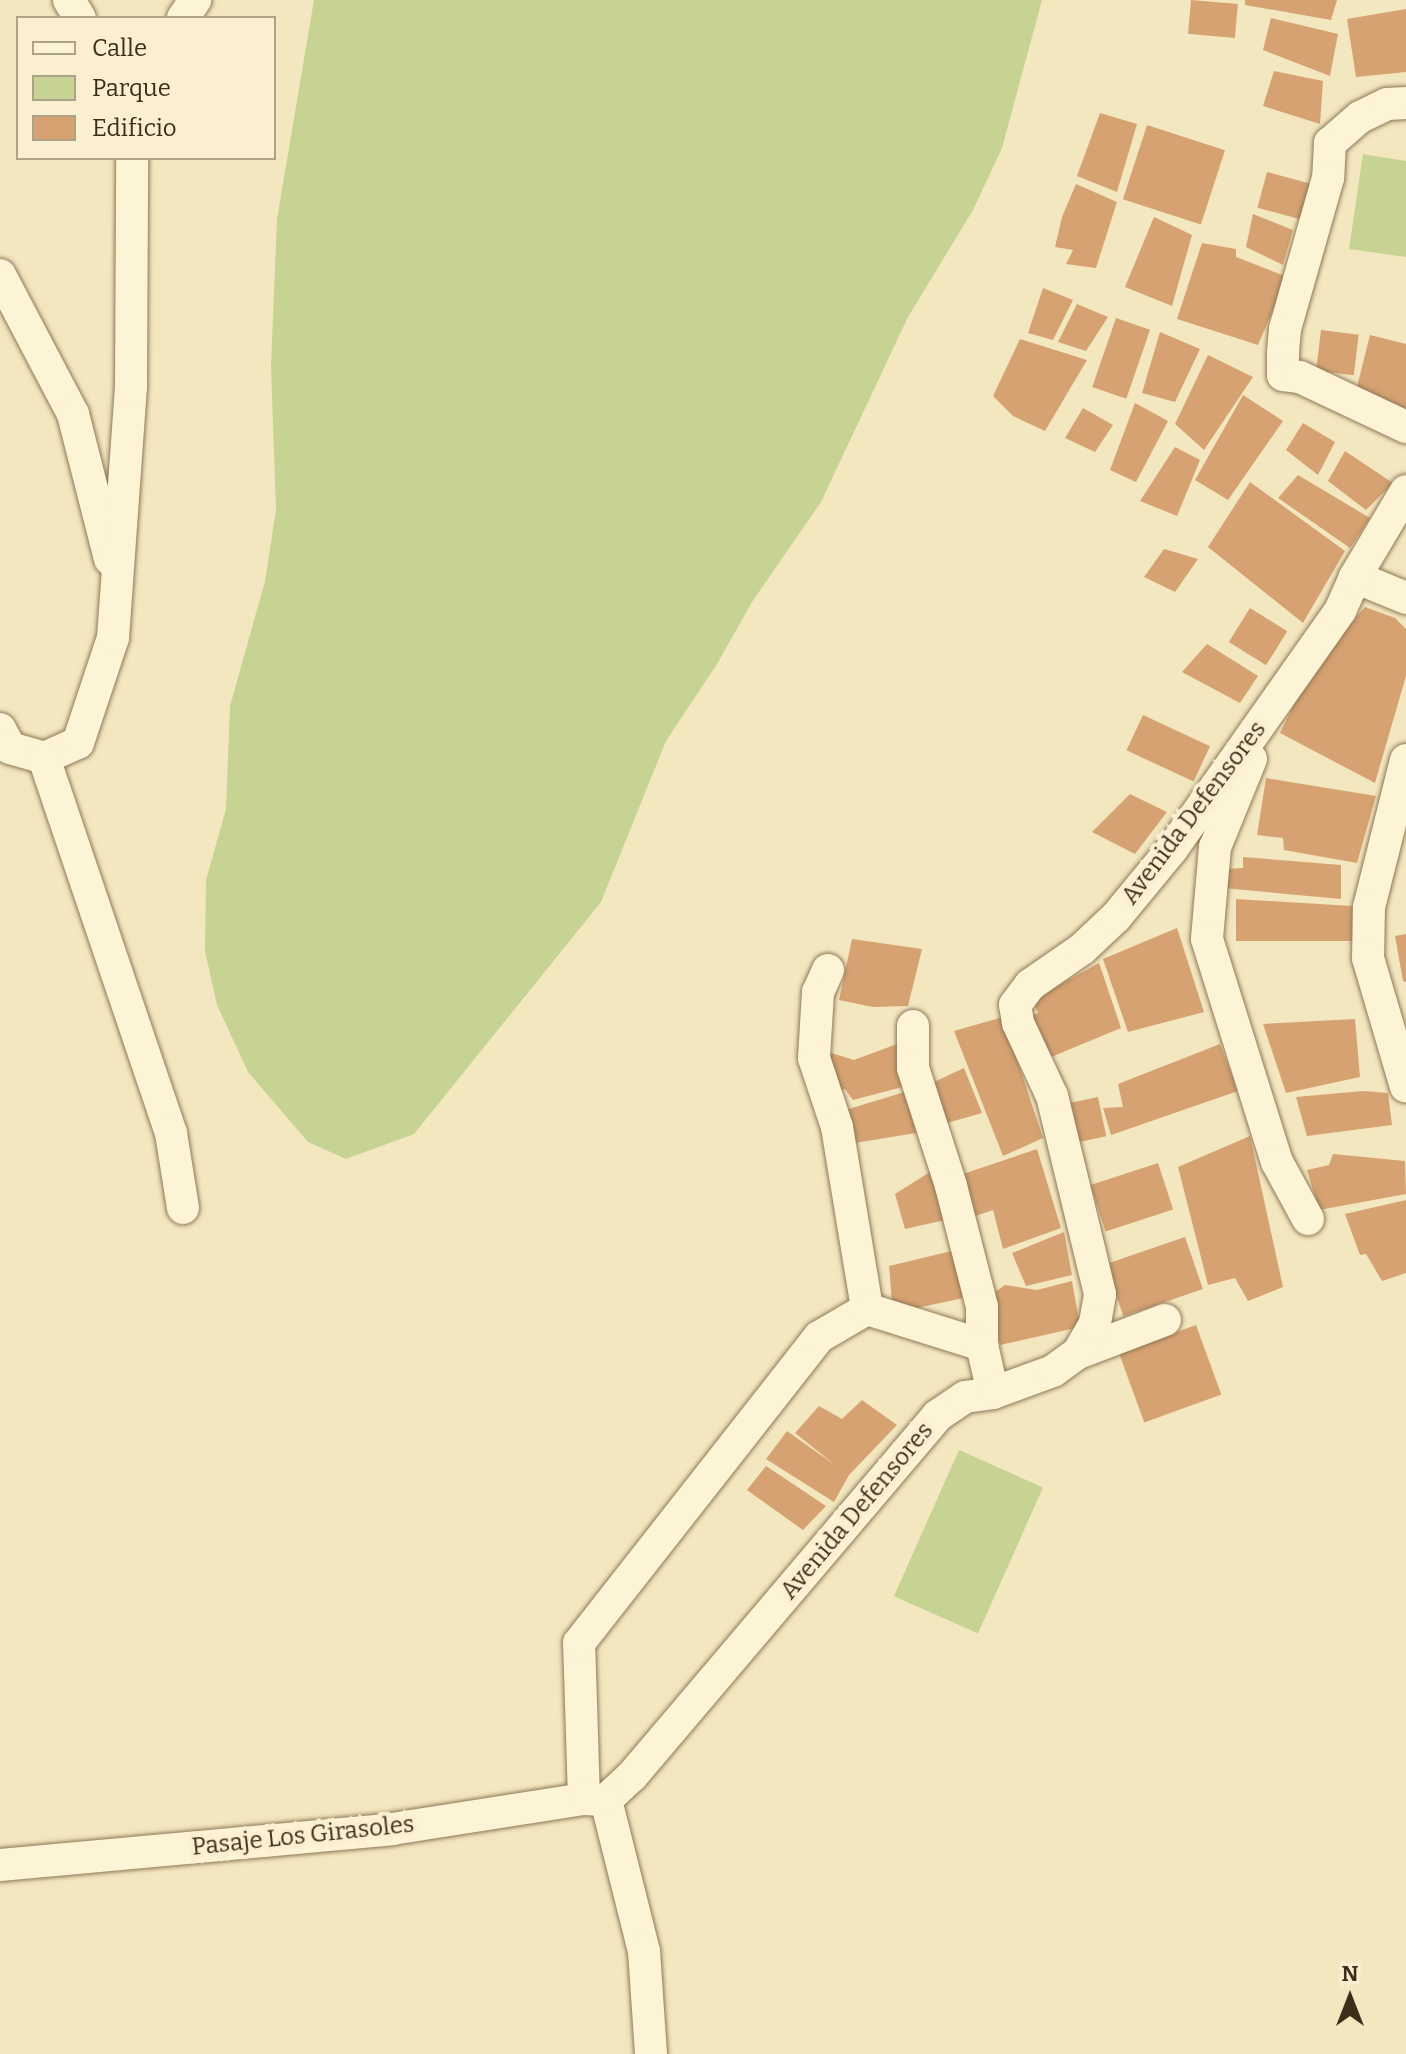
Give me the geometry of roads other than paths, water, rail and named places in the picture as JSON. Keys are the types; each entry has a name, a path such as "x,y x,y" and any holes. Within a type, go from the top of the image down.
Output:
{"street":[{"path":"1406,103 1387,104 1360,117 1330,143 1328,178 1285,329 1283,375 1300,377 1406,427"},
{"path":"0,729 10,748 44,758 78,743 113,638 131,387 132,160"},
{"path":"0,275 73,414 117,585"},
{"name":"Avenida Defensores","path":"595,1799 632,1776 937,1416 965,1397 993,1393 1053,1371 1078,1353 1095,1323 1100,1294 1052,1096 1018,1023 1015,1005 1030,985 1082,949 1116,917 1172,849 1340,611 1355,577 1406,491"},
{"path":"1355,577 1406,598"},
{"path":"1274,704 1215,847 1207,939 1277,1162 1308,1219"},
{"path":"44,758 171,1133 183,1208"},
{"path":"1406,760 1369,907 1368,945 1381,1009 1406,1087"},
{"path":"828,970 818,992 814,1058 837,1127 867,1309"},
{"path":"913,1026 913,1068 951,1186 982,1307 982,1345 993,1393"},
{"path":"651,2054 644,1951 595,1799 579,1643 819,1337 867,1309 982,1345"},
{"path":"1078,1353 1165,1320"},
{"name":"Pasaje Los Girasoles","path":"0,1865 392,1829 595,1799"}]}
